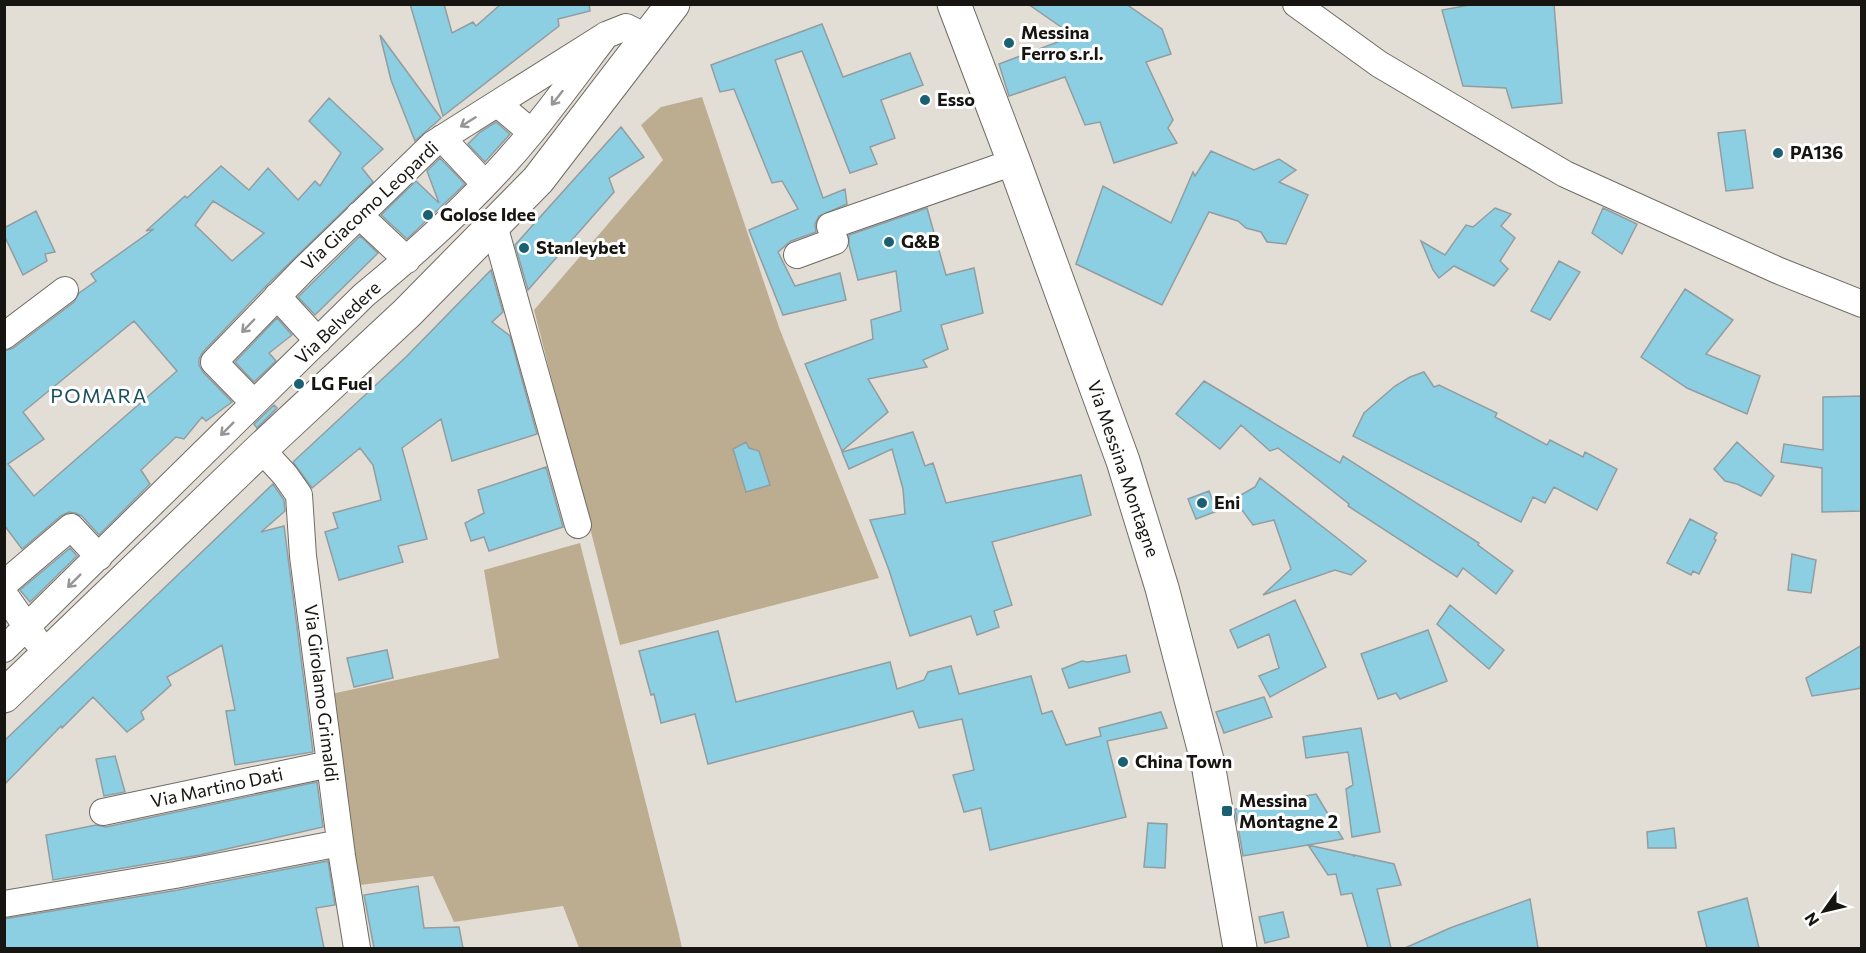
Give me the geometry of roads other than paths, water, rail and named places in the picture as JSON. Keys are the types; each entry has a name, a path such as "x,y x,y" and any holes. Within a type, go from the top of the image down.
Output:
{"street":[{"path":"4,696 261,449 408,314 538,180 673,4"},
{"name":"Via Messina Montagne","path":"954,4 1123,461 1162,588 1208,764 1240,948"},
{"path":"1296,4 1379,64 1565,174 1777,270 1862,304"},
{"path":"606,35 626,27 648,38"},
{"name":"Via Giacomo Leopardi","path":"254,403 214,362 277,296 433,144 606,35"},
{"name":"Via Belvedere","path":"4,649 364,295 407,260 485,184 531,132 606,35"},
{"path":"498,104 531,132"},
{"path":"442,138 485,184"},
{"path":"797,255 835,241 830,226 1014,162"},
{"path":"358,215 407,260"},
{"path":"494,225 578,525"},
{"path":"4,336 65,290"},
{"path":"277,296 318,341"},
{"name":"Via Girolamo Grimaldi","path":"261,449 285,475 299,495 303,555 340,843 357,948"},
{"path":"4,584 71,527 99,556"},
{"path":"4,594 46,655"},
{"name":"Via Martino Dati","path":"103,812 330,764"},
{"path":"4,903 175,875 340,843"}],"place":[{"name":"Messina Ferro s.r.l.","path":"1009,43"},
{"name":"Esso","path":"925,100"},
{"name":"PA136","path":"1778,153"},
{"name":"Golose Idee","path":"428,215"},
{"name":"G&B","path":"889,242"},
{"name":"Stanleybet","path":"524,248"},
{"name":"LG Fuel","path":"299,384"},
{"name":"Eni","path":"1202,503"},
{"name":"China Town","path":"1123,762"},
{"name":"Messina Montagne 2","path":"1227,811"}],"district":[{"name":"POMARA","path":"99,396"}]}
